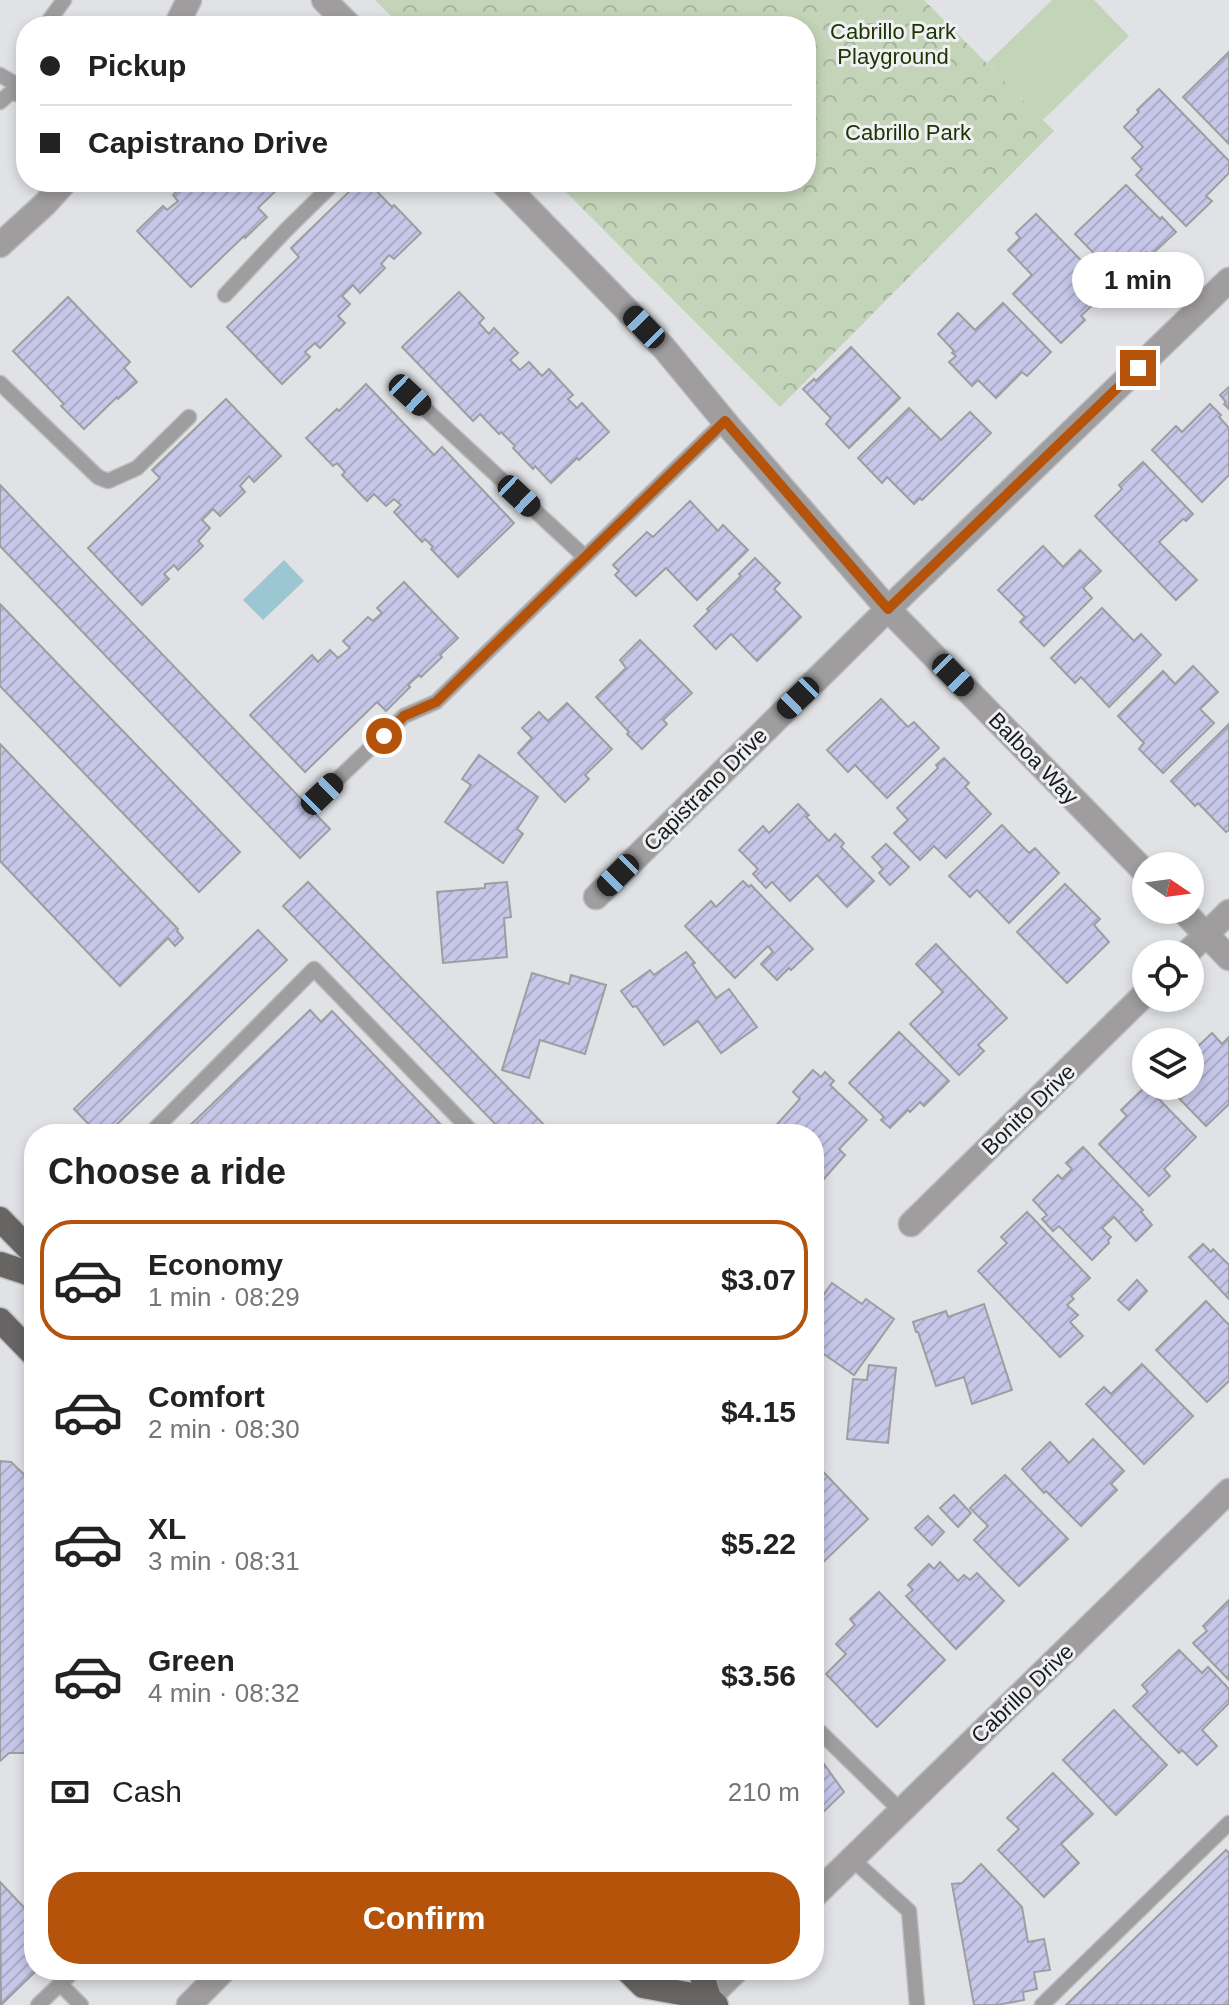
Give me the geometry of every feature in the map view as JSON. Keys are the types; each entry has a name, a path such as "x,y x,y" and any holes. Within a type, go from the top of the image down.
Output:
{"main road":[{"path":"0,1219 24,1247"},
{"path":"0,1264 24,1260"},
{"path":"0,1320 24,1345"},
{"path":"637,1980 643,1986 709,2003 703,1980"}],"street":[{"path":"324,0 340,16"},
{"path":"0,245 56,192"},
{"name":"Balboa Way","path":"512,192 664,348 888,609 1132,859"},
{"name":"Capistrano Drive","path":"596,897 888,609 1229,280"},
{"path":"1200,940 1229,912"},
{"path":"1196,924 1229,958"},
{"name":"Bonito Drive","path":"911,1224 1132,1007"},
{"name":"Cabrillo Drive","path":"824,1886 1229,1491"},
{"path":"189,2005 214,1980"},
{"path":"709,2003 729,1980"}],"lane":[{"path":"225,295 325,192"},
{"path":"0,383 98,477 108,481 137,468 189,417"},
{"path":"410,395 585,557"},
{"path":"322,794 404,716 436,702 725,421"},
{"path":"160,1124 314,969 464,1124"},
{"path":"824,1736 901,1811"},
{"path":"1042,2005 1229,1823"},
{"path":"852,1859 909,1911 917,2005"},
{"path":"38,2005 64,1980"},
{"path":"60,1984 81,2005"}],"green space":[{"name":"Cabrillo Park","path":"375,0 924,0 1054,131 780,407 566,192 816,192 816,16 391,16"},
{"path":"1052,0 1094,0 1129,36 1043,120 987,63"}],"water":[{"path":"284,560 304,581 263,620 243,600"}],"building":[{"path":"1229,52 1229,144 1183,97"},
{"path":"1159,89 1229,161 1229,173 1206,196 1212,201 1186,226 1136,175 1142,169 1132,158 1143,147 1124,127"},
{"path":"1126,185 1176,232 1150,256 1146,252 1118,278 1075,234"},
{"path":"176,192 275,192 258,208 267,217 191,287 137,231 163,206 167,210 178,201 173,195"},
{"path":"349,192 378,192 421,233 394,259 389,255 381,264 385,268 360,293 353,285 342,296 350,304 338,316 345,323 320,348 315,343 305,352 310,357 282,384 227,327 299,257 291,248"},
{"path":"1036,214 1109,289 1081,316 1085,320 1061,343 1013,294 1032,275 1008,250 1020,238 1016,233"},
{"path":"459,292 484,318 479,323 489,334 494,328 518,353 510,360 520,370 529,362 542,376 549,369 573,395 568,399 577,408 582,403 609,432 551,483 535,466 533,469 513,448 515,446 480,414 473,421 402,347"},
{"path":"68,297 130,362 124,368 137,382 84,429 13,351"},
{"path":"1003,303 1051,352 1027,376 1022,372 996,398 978,380 972,386 949,362 956,356 938,334 958,313 975,330"},
{"path":"851,347 900,398 849,448 826,424 831,418 803,389 814,379 816,381"},
{"path":"366,384 434,455 442,447 514,523 458,577 431,549 433,547 425,539 422,542 394,512 401,505 394,499 386,506 374,494 367,501 342,475 345,472 337,463 333,466 306,438"},
{"path":"1229,387 1229,409 1220,395"},
{"path":"226,399 281,456 254,482 249,476 240,486 245,492 220,516 213,509 202,520 210,528 198,541 203,546 178,570 174,565 164,574 169,579 142,605 88,548 160,478 152,470"},
{"path":"1210,404 1229,428 1229,475 1202,502 1152,450 1176,426 1182,432"},
{"path":"909,408 941,440 970,412 991,433 922,500 920,498 914,504 887,477 882,483 858,458"},
{"path":"1143,462 1193,514 1186,521 1183,519 1159,542 1197,580 1176,600 1095,516 1122,489 1119,485"},
{"path":"0,485 330,829 300,858 0,546"},
{"path":"690,501 718,531 723,525 748,550 697,600 666,568 636,596 615,575 619,571 613,565 647,532 653,537"},
{"path":"1043,546 1063,567 1080,550 1101,571 1083,588 1092,598 1044,646 1020,622 1025,617 998,590"},
{"path":"755,558 780,583 774,589 801,617 757,661 731,634 716,649 694,626"},
{"path":"404,582 458,638 421,677 419,675 408,685 410,687 386,711 377,702 305,772 250,715 312,655 318,662 330,650 338,658 350,648 343,641 368,617 373,621 382,613 377,608"},
{"path":"0,604 240,852 199,892 0,686"},
{"path":"1102,608 1134,641 1141,634 1161,655 1109,707 1081,677 1075,683 1051,658"},
{"path":"640,640 692,693 663,720 667,724 642,749 596,697 626,668 620,660"},
{"path":"1193,666 1218,692 1200,709 1214,723 1163,773 1139,749 1144,743 1118,716 1163,671 1175,684"},
{"path":"881,699 908,727 914,722 939,748 887,798 855,765 848,772 827,750"},
{"path":"567,703 612,749 585,775 589,779 565,802 518,753 532,738 522,728 539,712 548,721"},
{"path":"1229,724 1229,830 1226,832 1171,781"},
{"path":"0,744 178,929 183,938 175,946 168,938 120,986 0,861"},
{"path":"479,755 538,797 517,829 523,834 503,863 445,822 471,785 462,779"},
{"path":"944,758 969,783 965,787 991,814 946,858 934,846 920,860 894,833 908,820 897,808 938,768 936,765"},
{"path":"798,804 829,841 835,834 844,843 841,847 874,881 847,907 817,875 790,901 772,882 766,888 753,874 758,869 739,850 763,826 769,833"},
{"path":"1002,825 1029,853 1035,848 1059,873 1009,923 977,890 970,897 949,876"},
{"path":"886,844 909,867 890,885 879,873 883,869 872,857"},
{"path":"743,881 749,887 751,885 813,949 777,980 761,964 773,952 768,946 735,978 685,926 711,901 716,907"},
{"path":"308,882 543,1124 495,1124 283,906"},
{"path":"507,882 511,917 504,918 507,957 443,963 437,892 485,888 485,884"},
{"path":"1065,884 1100,919 1094,925 1109,942 1067,983 1017,932"},
{"path":"258,930 287,960 117,1124 88,1124 74,1109"},
{"path":"936,944 1007,1018 978,1045 984,1051 959,1075 910,1024 943,992 916,964"},
{"path":"686,952 716,998 729,989 757,1027 721,1053 698,1021 664,1045 621,991 650,970 654,975"},
{"path":"532,973 569,984 571,975 606,985 585,1054 540,1040 529,1078 502,1070"},
{"path":"310,1010 321,1022 332,1011 440,1124 191,1124"},
{"path":"899,1032 949,1081 924,1106 920,1102 890,1128 881,1120 884,1117 849,1083"},
{"path":"1212,1033 1222,1044 1229,1037 1229,1104 1206,1126 1181,1100 1204,1100 1204,1041"},
{"path":"813,1070 821,1077 825,1072 834,1081 830,1085 867,1120 839,1149 845,1155 824,1179 824,1124 777,1124 800,1099 793,1092"},
{"path":"1132,1099 1160,1100 1196,1137 1164,1169 1170,1176 1149,1196 1099,1144 1127,1116 1121,1110"},
{"path":"1083,1147 1143,1210 1141,1212 1152,1225 1136,1241 1114,1217 1102,1228 1111,1237 1109,1243 1092,1260 1059,1226 1053,1231 1042,1219 1047,1215 1033,1200 1058,1175 1062,1179 1072,1169 1066,1163"},
{"path":"1027,1212 1090,1278 1071,1296 1074,1299 1067,1305 1078,1315 1070,1322 1083,1336 1060,1357 978,1271 1007,1243 1001,1237"},
{"path":"1203,1244 1229,1265 1229,1299 1189,1257"},
{"path":"1137,1280 1147,1291 1129,1310 1118,1300"},
{"path":"832,1283 862,1304 866,1299 894,1319 854,1375 824,1354 824,1294"},
{"path":"1206,1301 1229,1325 1229,1381 1207,1402 1156,1350"},
{"path":"984,1304 1012,1390 972,1404 964,1377 936,1386 913,1322 946,1311 948,1317"},
{"path":"1142,1364 1193,1416 1144,1464 1086,1404 1104,1387 1111,1394"},
{"path":"869,1365 896,1368 888,1443 847,1439 853,1379 867,1380"},
{"path":"1093,1439 1124,1471 1111,1484 1117,1490 1081,1526 1022,1469 1050,1442 1069,1463"},
{"path":"0,1461 11,1462 24,1474 24,1753 9,1753 0,1761"},
{"path":"824,1473 868,1519 824,1561"},
{"path":"1005,1475 1068,1539 1019,1586 974,1540 988,1526 970,1508"},
{"path":"954,1495 971,1513 958,1527 940,1508"},
{"path":"928,1516 944,1532 932,1545 915,1528"},
{"path":"940,1562 958,1581 964,1575 970,1580 977,1573 1004,1601 956,1649 906,1596 913,1590 908,1585 929,1564 934,1569"},
{"path":"879,1592 945,1660 877,1727 826,1674 846,1654 836,1644 855,1625 850,1619"},
{"path":"1229,1600 1229,1680 1193,1643 1207,1631 1203,1626"},
{"path":"1179,1650 1202,1673 1208,1667 1229,1689 1229,1703 1202,1730 1217,1746 1197,1765 1182,1750 1179,1753 1133,1706 1148,1692 1142,1685"},
{"path":"1114,1710 1167,1765 1116,1815 1063,1760"},
{"path":"824,1764 844,1792 824,1811"},
{"path":"1053,1773 1093,1814 1061,1844 1079,1863 1044,1897 998,1850 1019,1829 1007,1818"},
{"path":"1226,1850 1229,1853 1227,2005 1066,2005"},
{"path":"981,1864 1022,1907 1028,1942 1044,1939 1050,1970 1034,1972 1037,1989 1023,1992 1024,2000 974,2005 952,1884 962,1883"},
{"path":"0,1882 24,1907 24,1980 27,1980 1,2005"}],"route":[{"path":"384,736 404,716 436,702 725,421 888,609 1138,368"}],"park label":[{"name":"Cabrillo Park Playground","path":"893,44"}]}
